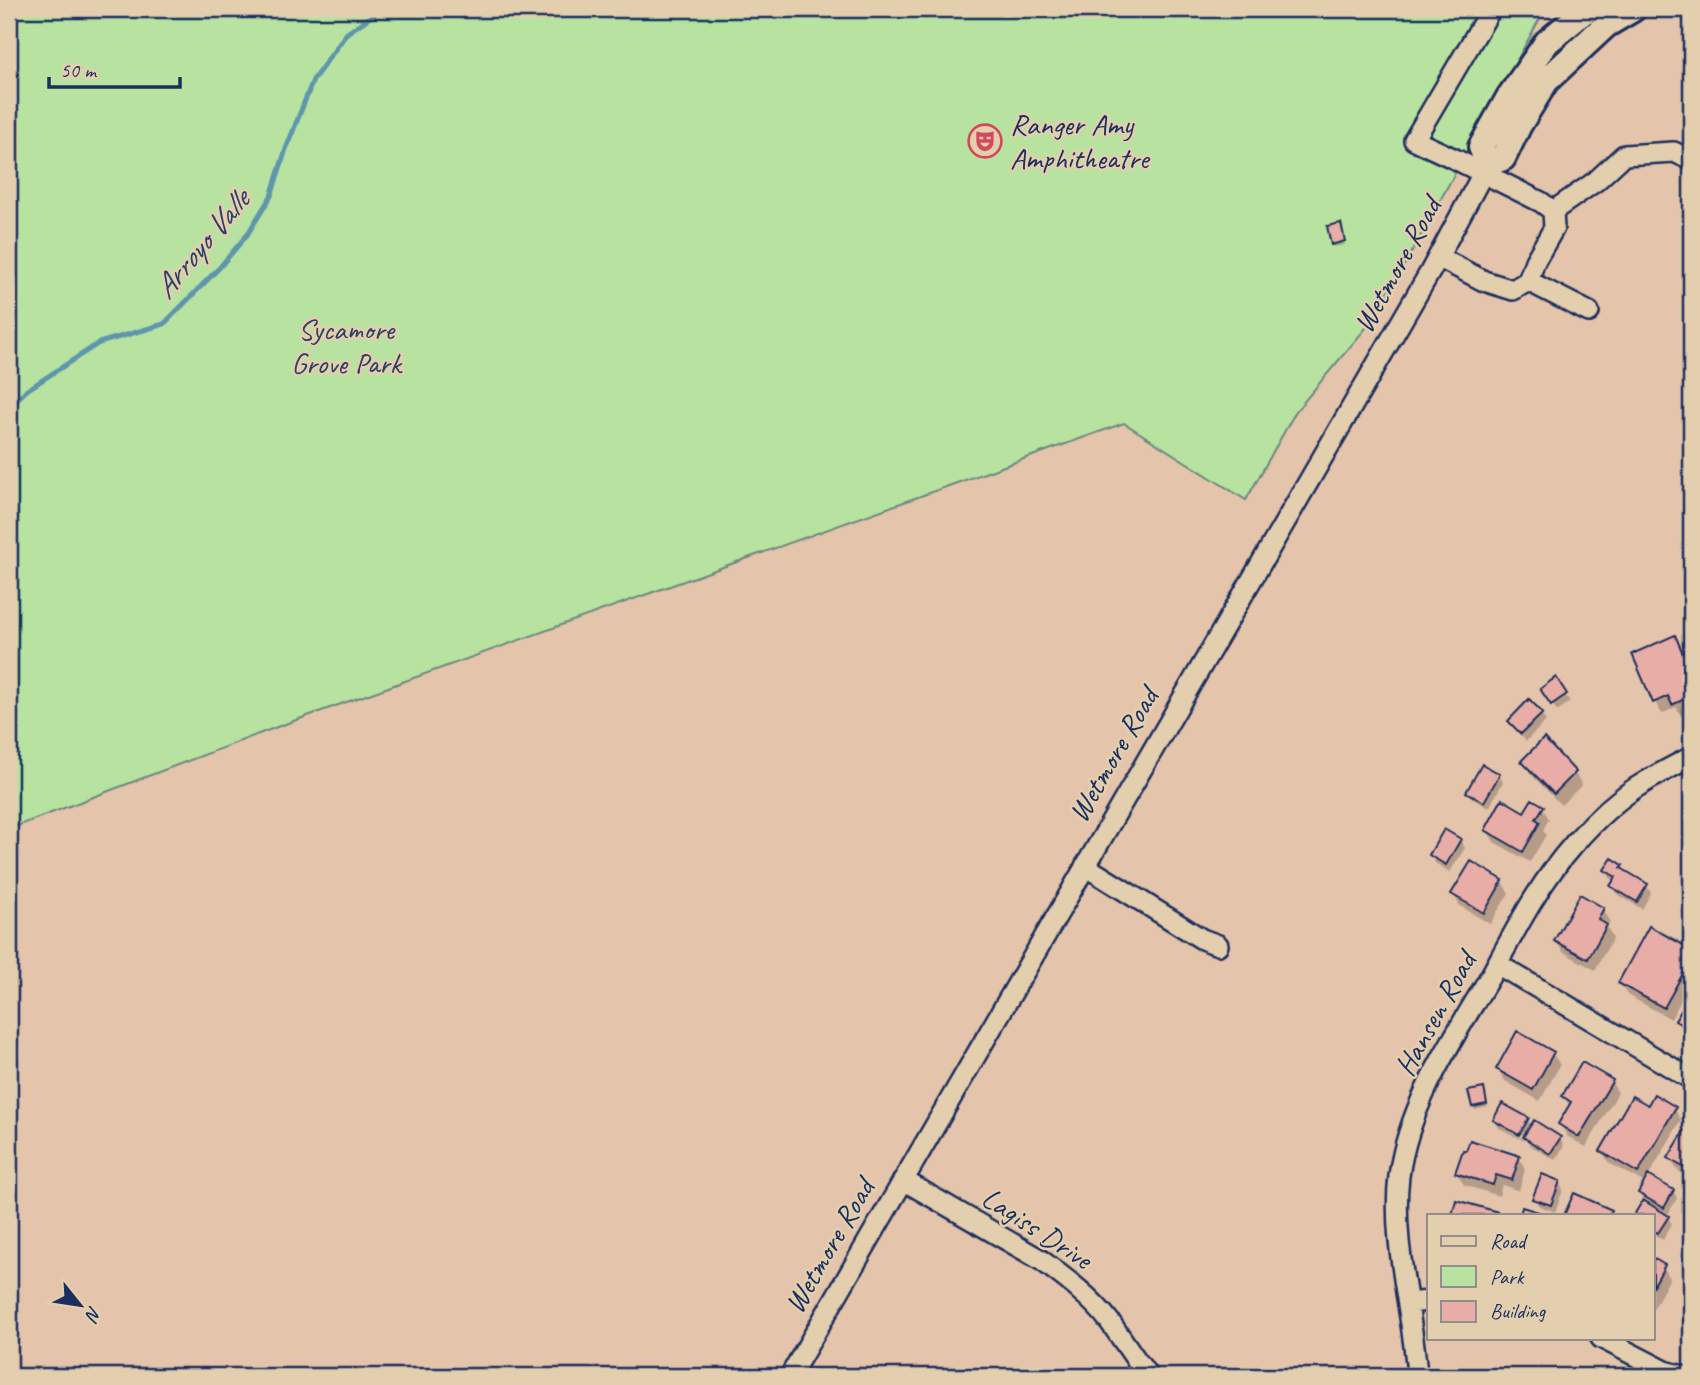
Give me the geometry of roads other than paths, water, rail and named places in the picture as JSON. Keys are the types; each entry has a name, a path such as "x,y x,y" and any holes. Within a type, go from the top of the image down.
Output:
{"main road":[{"name":"Wetmore Road","path":"1587,9 1547,43 1509,97 1481,147 1486,169 1503,158 1518,125 1546,81 1606,25 1633,9"}],"street":[{"path":"1438,257 1484,281 1513,290 1528,281 1535,261 1554,228 1553,211 1541,202 1486,169 1455,159 1414,140 1491,9"},
{"path":"1553,211 1596,181 1624,155 1674,152 1691,160"},
{"name":"Wetmore Road","path":"790,1376 1438,257 1486,169"},
{"path":"1528,281 1589,312"},
{"name":"Hansen Road","path":"1417,1376 1397,1206 1404,1148 1431,1079 1544,885 1572,846 1604,813 1642,784 1691,757"},
{"path":"1085,866 1190,932 1218,945"},
{"path":"1497,964 1691,1079"},
{"name":"Lagiss Drive","path":"903,1180 1057,1272 1109,1321 1148,1376"},
{"path":"1408,1303 1427,1301"},
{"path":"1605,1340 1673,1375"}],"waterway":[{"name":"Arroyo Valle","path":"9,407 27,390 99,343 164,324 219,268 247,235 271,196 313,80 347,33 382,9"}],"place":[{"name":"Ranger Amy Amphitheatre","path":"985,141"}],"park label":[{"name":"Sycamore Grove Park","path":"346,346"}]}
